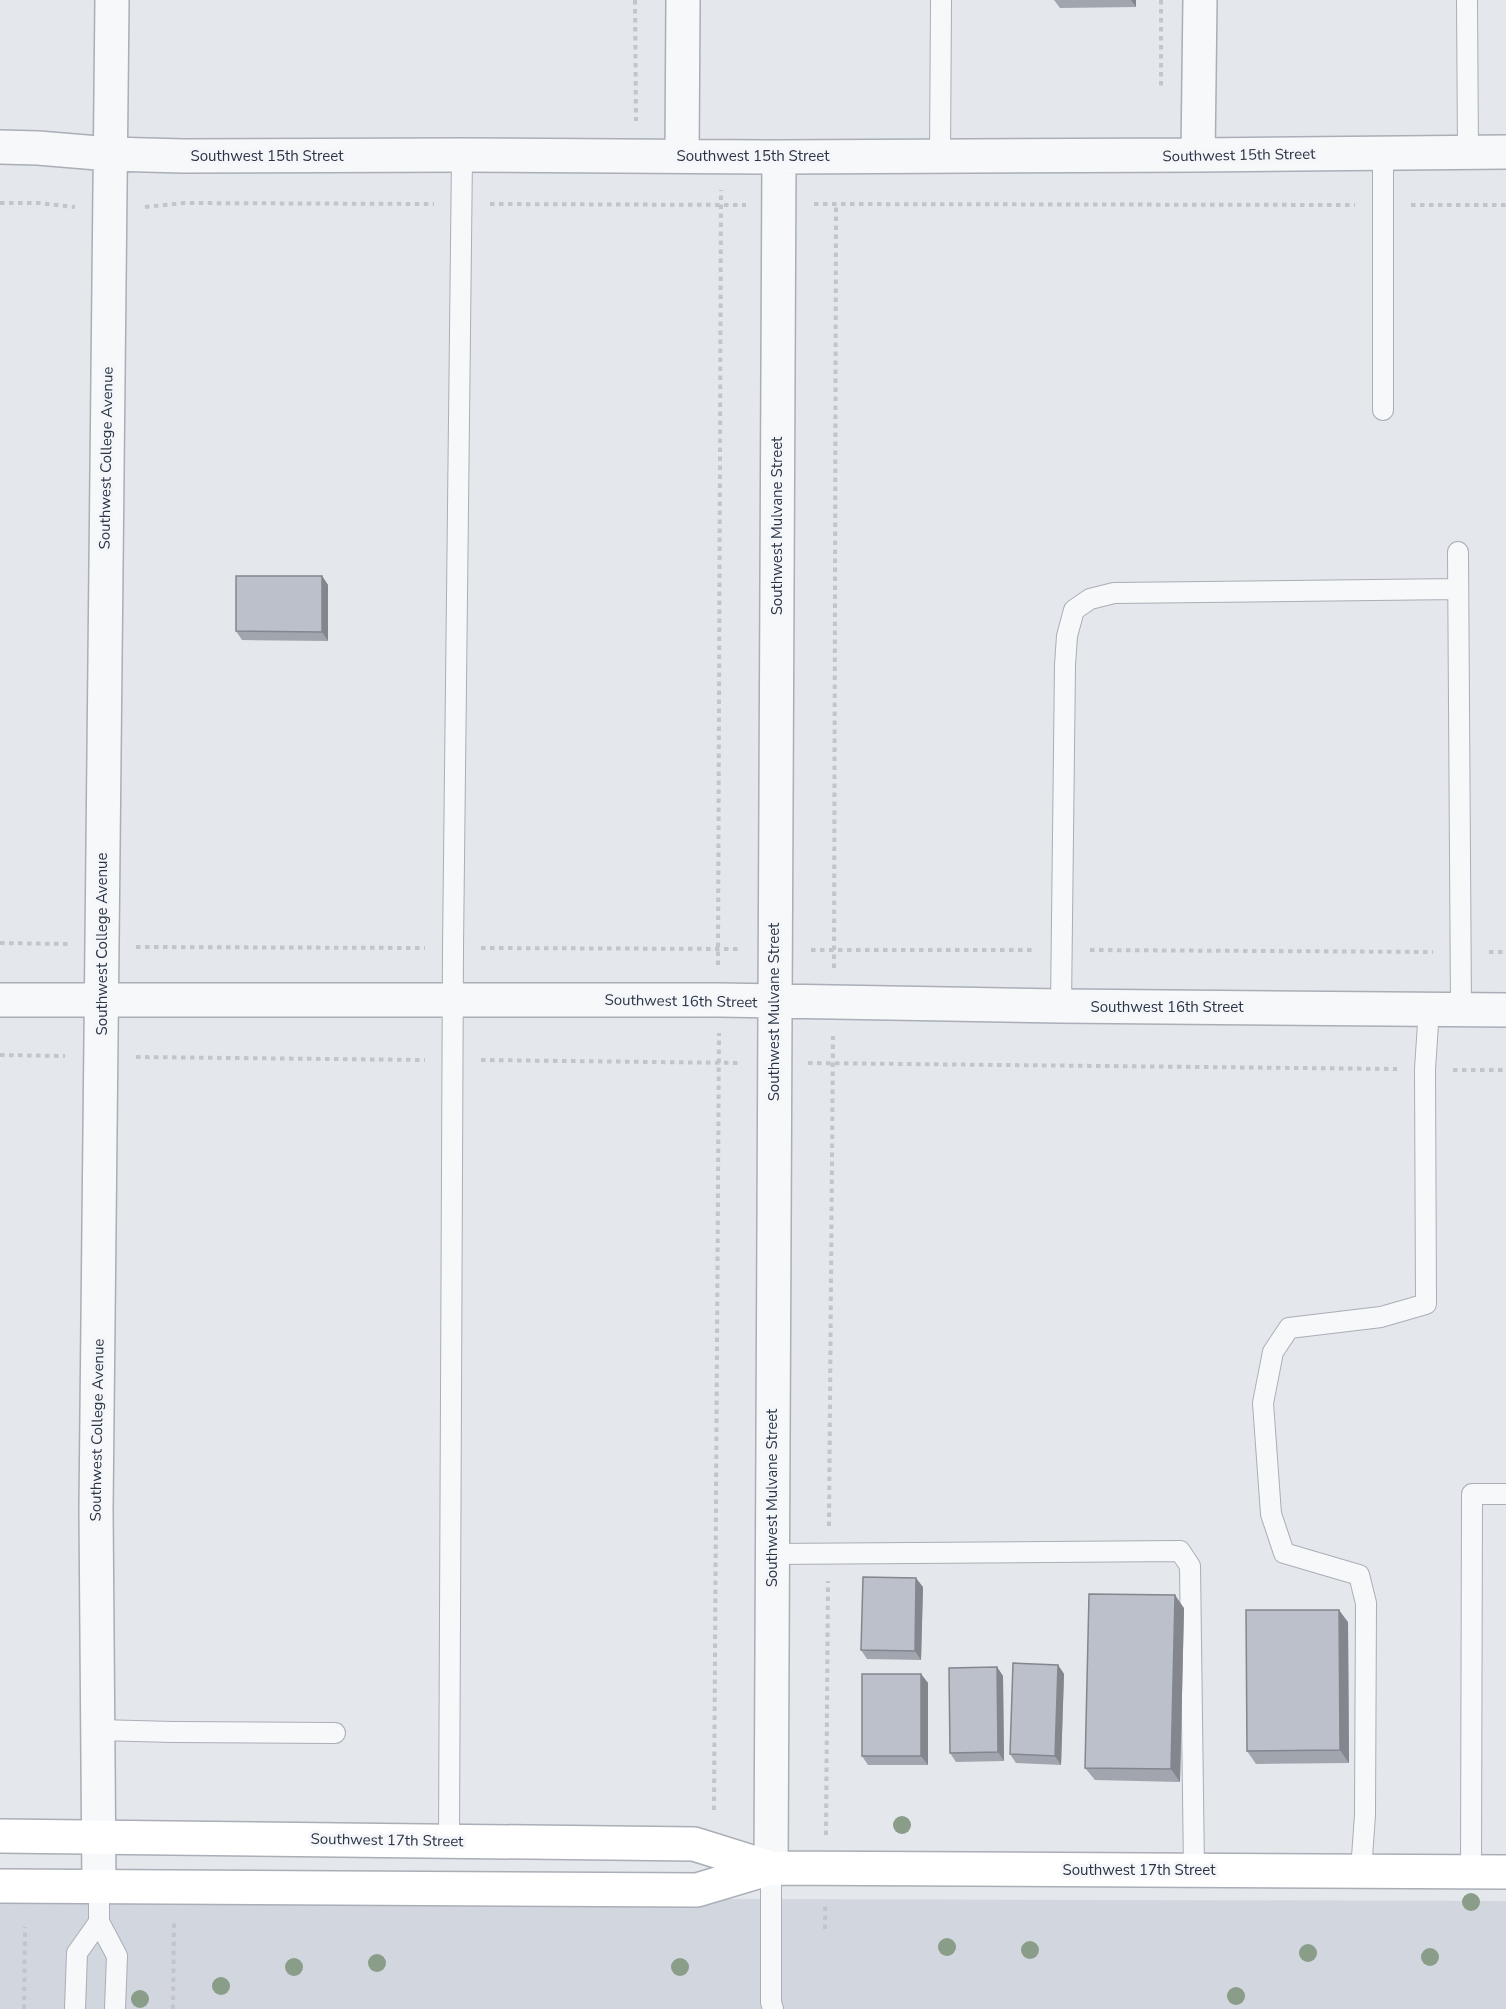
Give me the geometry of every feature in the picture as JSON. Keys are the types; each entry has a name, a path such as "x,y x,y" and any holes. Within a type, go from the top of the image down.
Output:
{"main road":[{"name":"Southwest 17th Street","path":"0,1836 694,1844 771,1868"},
{"name":"Southwest 17th Street","path":"0,1886 697,1890 771,1868 1506,1872"}],"street":[{"name":"Southwest College Avenue","path":"99,1887 96,1509 112,0"},
{"path":"682,156 683,0"},
{"path":"1198,155 1200,0"},
{"name":"Southwest 15th Street","path":"0,147 183,156 940,157 1506,152"},
{"name":"Southwest Mulvane Street","path":"771,1868 779,157"},
{"name":"Southwest 16th Street","path":"0,1000 719,1000 1506,1010"}],"lane":[{"path":"940,0 940,157"},
{"path":"1467,0 1468,152"},
{"path":"1383,153 1383,410"},
{"path":"449,1841 453,1000 462,155"},
{"path":"1458,552 1461,1009"},
{"path":"1061,1006 1065,665 1067,636 1074,610 1090,599 1114,593 1457,589"},
{"path":"1361,1871 1365,1815 1366,1603 1359,1575 1284,1553 1271,1514 1263,1402 1273,1352 1289,1328 1381,1317 1426,1304 1425,1069 1429,1009"},
{"path":"1471,1872 1472,1494 1506,1494"},
{"path":"772,1554 1180,1551 1190,1566 1194,1870"},
{"path":"99,1730 335,1733"},
{"path":"771,1868 771,2002 773,2009"},
{"path":"99,1887 99,1922 117,1956 115,2009"},
{"path":"75,2009 77,1953 99,1922"}],"path":[{"path":"635,0 636,121"},
{"path":"1161,0 1161,89"},
{"path":"714,1810 722,205 719,157"},
{"path":"825,1929 833,1003 836,204"},
{"path":"24,2009 25,1927"}],"shaded area":[{"path":"0,1897 1506,1901 1506,2009 0,2009"}],"building":[{"path":"236,576 322,576 322,632 236,631"},
{"path":"863,1577 916,1578 915,1651 861,1650"},
{"path":"1089,1594 1175,1595 1171,1769 1085,1768"},
{"path":"1246,1610 1339,1610 1340,1750 1247,1751"},
{"path":"1013,1663 1058,1665 1055,1756 1010,1754"},
{"path":"997,1667 998,1752 950,1753 949,1668"},
{"path":"862,1674 921,1674 921,1756 862,1756"}]}
